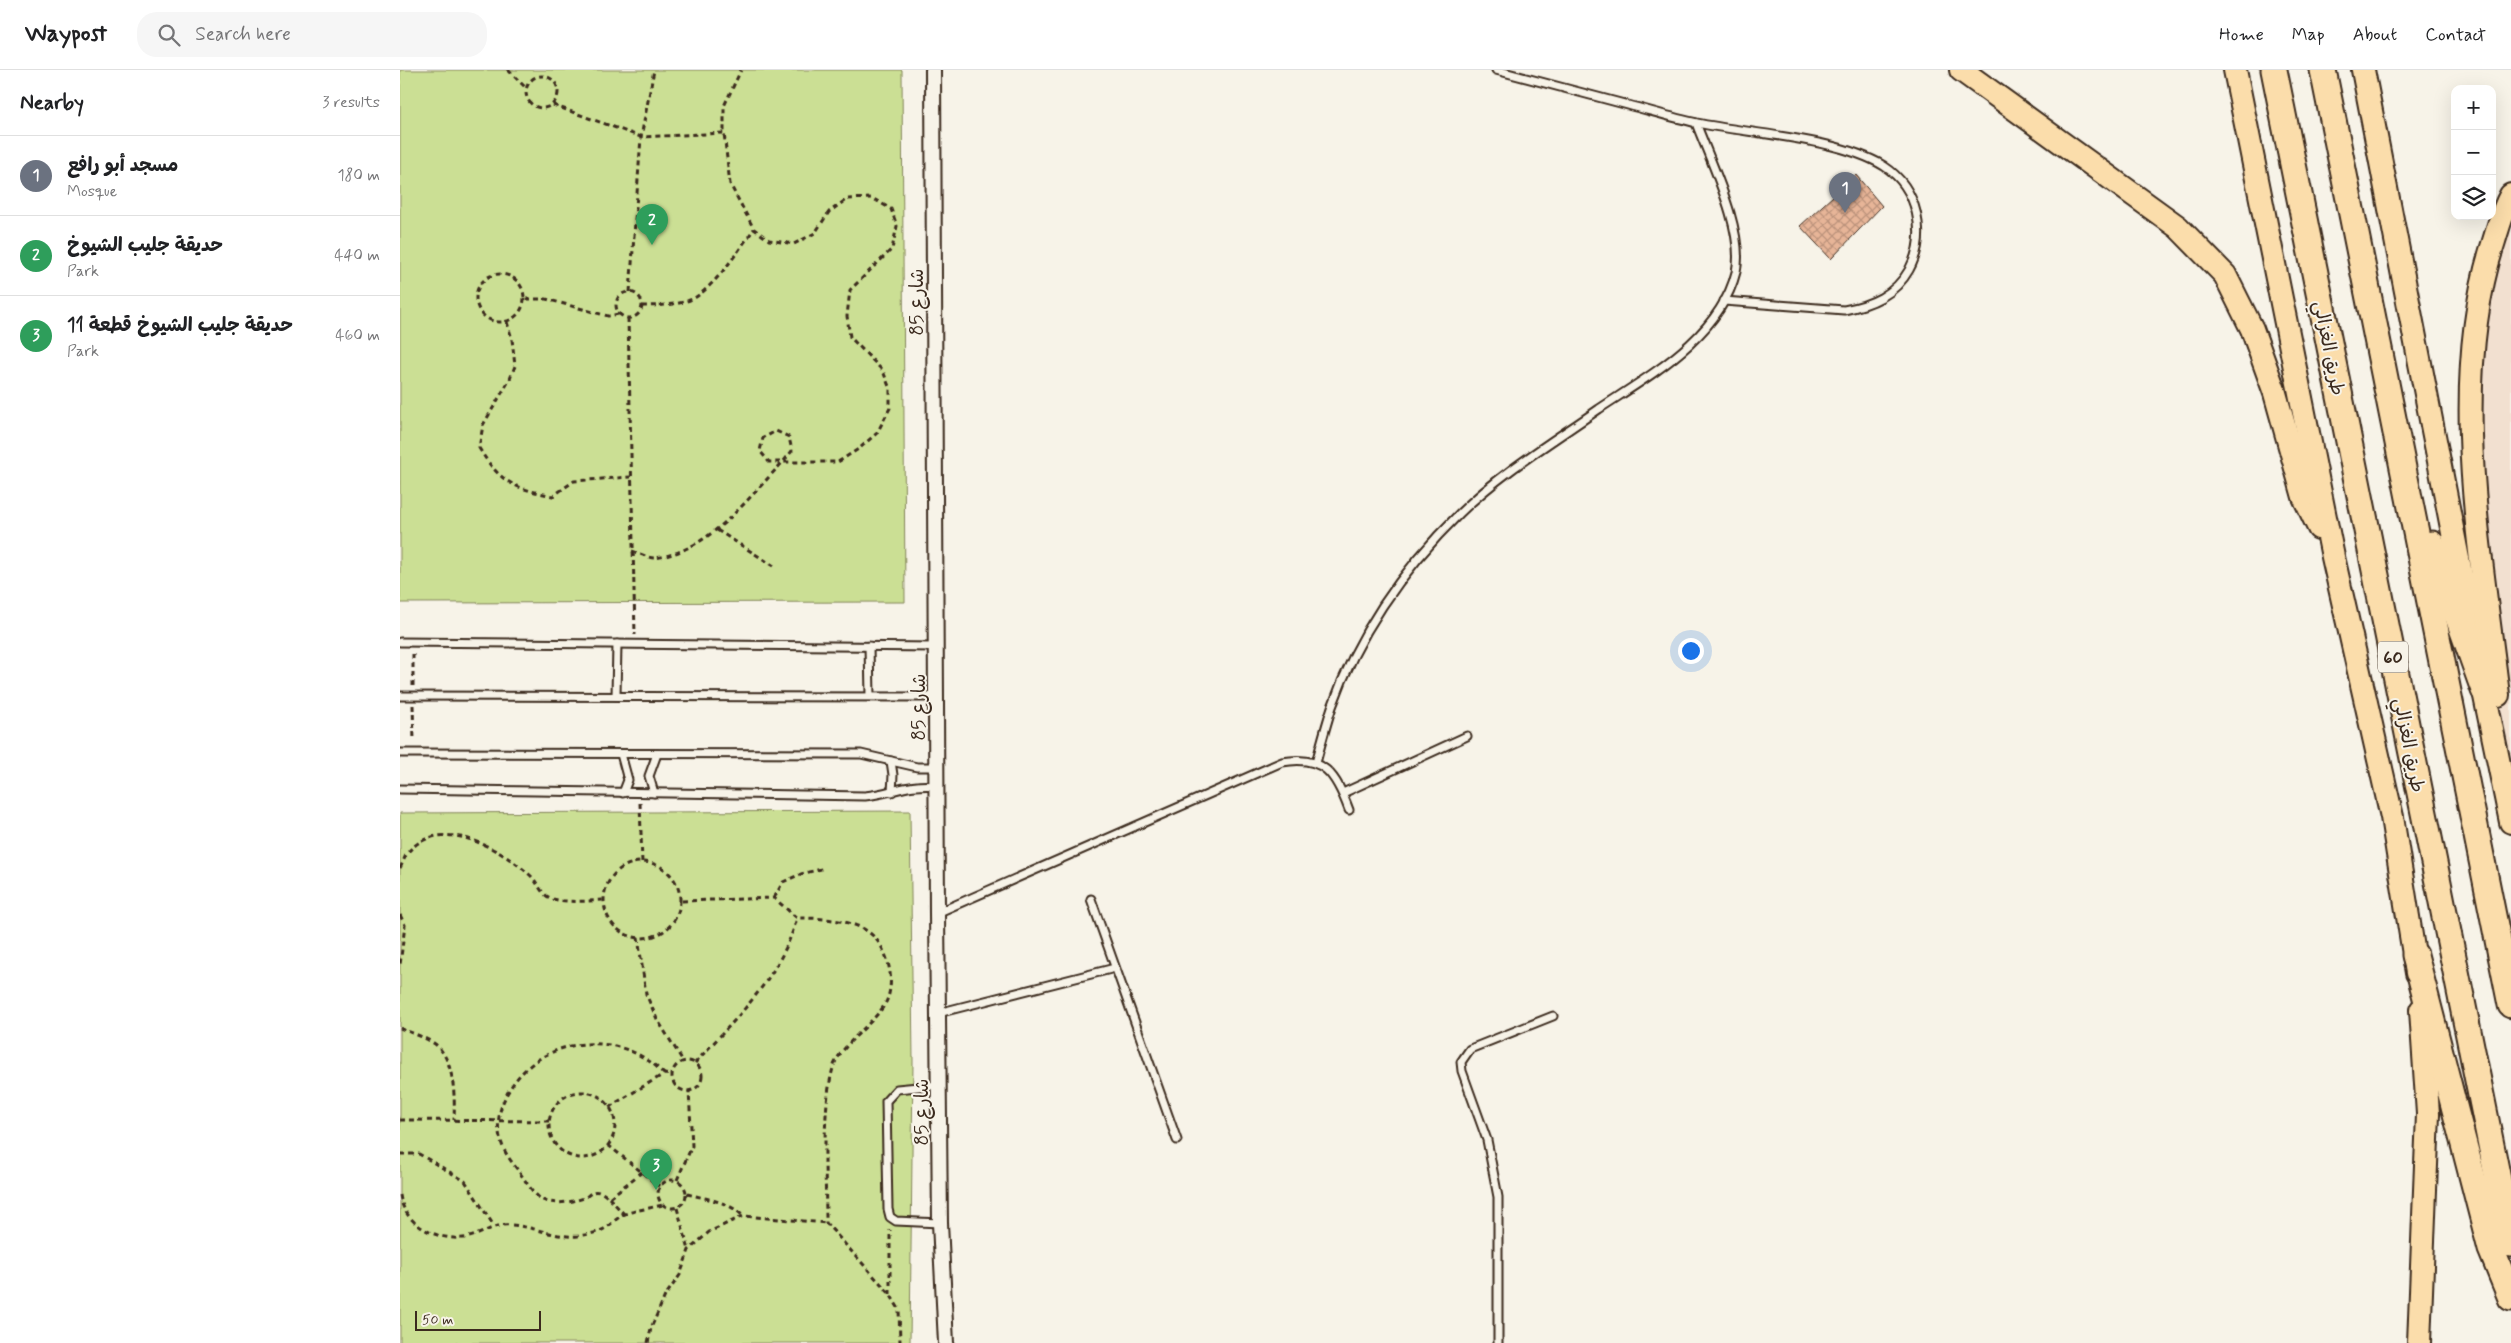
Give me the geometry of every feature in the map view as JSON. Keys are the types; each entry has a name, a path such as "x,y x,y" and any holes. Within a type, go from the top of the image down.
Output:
{"highway":[{"name":"طريق الغزالي","path":"2274,70 2511,1244"},
{"path":"2323,70 2511,1005"},
{"path":"2402,459 2484,690"},
{"path":"2415,955 2489,1240 2511,1298"}],"main road":[{"path":"1960,70 2178,227 2225,275 2252,329 2275,394 2304,497 2333,557"},
{"path":"2235,70 2333,557 2392,817 2415,955 2423,1028 2428,1114 2419,1343"},
{"path":"2363,70 2511,822"},
{"path":"2511,195 2485,269 2474,326 2470,398 2473,473 2511,812"}],"street":[{"name":"شارع 85","path":"933,70 940,1224 946,1343"}],"lane":[{"path":"1496,70 1696,123 1818,144 1862,156 1884,167 1899,180 1910,196 1917,214 1918,243 1909,271 1897,286 1882,298 1864,307 1844,310 1724,301"},
{"path":"1316,763 1332,707 1355,654 1384,603 1420,556 1461,512 1506,473 1676,358 1703,332 1724,301 1736,272 1737,240 1728,209 1696,123"},
{"path":"400,642 936,647"},
{"path":"616,696 617,644"},
{"path":"869,646 870,696"},
{"path":"400,696 936,697"},
{"path":"1343,793 1467,736"},
{"path":"400,753 861,754 917,767 936,767"},
{"path":"621,754 628,780 623,793"},
{"path":"654,793 649,776 657,754"},
{"path":"937,913 1282,762 1299,760 1316,763 1328,769 1336,779 1349,810"},
{"path":"891,761 893,775 892,792"},
{"path":"400,789 865,796 892,792 918,784 937,786"},
{"path":"1090,899 1177,1140"},
{"path":"938,1013 1116,968"},
{"path":"1498,1343 1498,1197 1487,1140 1462,1071 1461,1062 1470,1049 1553,1016"},
{"path":"940,1084 897,1089 886,1101 888,1209 890,1217 896,1220 940,1224"}],"path":[{"path":"508,70 527,88"},
{"path":"630,292 641,137 654,70"},
{"path":"632,551 652,558 683,550 717,530 783,462 792,451 789,437 776,431 763,438 760,451 769,462 783,462 838,462 860,448 877,432 890,408 890,389 883,372 850,337 847,316 850,290 892,249 897,226 891,209 872,198 847,199 828,212 815,233 794,244 769,240 754,229 730,184 724,133 724,106 740,70"},
{"path":"553,106 559,96 558,84 549,76 538,75 528,82 525,94 531,104 541,109 553,106 641,137 724,133"},
{"path":"642,306 662,306 695,298 721,272 754,229"},
{"path":"494,274 509,275 521,284 526,299 520,314 507,322 492,322 479,312 475,297 481,283 494,274"},
{"path":"526,299 546,299 608,316 620,314 628,318 638,315 642,306 639,296 630,292 620,295 616,304 620,314"},
{"path":"628,318 635,644"},
{"path":"507,322 512,339 515,366 510,379 483,425 479,448 494,471 506,482 520,489 553,496 574,481 631,476"},
{"path":"717,530 774,566"},
{"path":"640,793 642,863"},
{"path":"400,868 408,851 430,836 450,834 506,856 532,877 540,891 553,899 584,902 603,900"},
{"path":"631,863 642,863 655,863 674,878 682,900 674,924 654,938 630,938 610,923 603,900 610,877 631,863"},
{"path":"774,898 783,882 802,874 826,868"},
{"path":"682,900 774,898 797,918 814,918 842,923 868,931 882,948 889,965 891,984 887,1001 834,1064 827,1090 826,1223 890,1294 899,1309 900,1343"},
{"path":"400,915 405,925 400,965"},
{"path":"694,1063 772,975 790,943 797,918"},
{"path":"638,938 646,994 657,1019 683,1061 694,1063 700,1068 702,1075 701,1083 689,1091 680,1089 674,1083 672,1075 674,1068 683,1061"},
{"path":"400,1028 436,1045 451,1068 455,1099 454,1120"},
{"path":"624,1214 609,1198 600,1192 593,1192 585,1197 556,1203 541,1199 503,1148 498,1121 499,1107 515,1080 537,1059 566,1046 597,1042 627,1049 654,1064 664,1074 672,1075"},
{"path":"609,1107 664,1074"},
{"path":"584,1090 604,1098 609,1107 615,1116 614,1137 601,1153 580,1159 561,1151 549,1134 550,1113 563,1096 584,1090"},
{"path":"677,1180 692,1146 689,1091"},
{"path":"400,1120 550,1121"},
{"path":"608,1145 660,1186"},
{"path":"400,1154 419,1154 465,1181 494,1226"},
{"path":"609,1198 642,1172"},
{"path":"667,1180 677,1180 684,1186 687,1194 684,1202 677,1208 669,1208 663,1205 658,1196 660,1186 667,1180"},
{"path":"687,1194 723,1203 735,1208 743,1216"},
{"path":"400,1195 410,1219 424,1230 442,1237 465,1238 494,1226 509,1224 533,1228 558,1236 578,1236 603,1229 624,1214 663,1205"},
{"path":"677,1208 689,1250"},
{"path":"648,1343 654,1320 665,1296 680,1275 689,1250 709,1232 743,1216 826,1223"},
{"path":"889,1246 890,1294"}],"shaded area":[{"path":"2511,195 2511,813 2486,589 2470,398"}],"green space":[{"path":"400,70 902,70 905,602 400,603"},
{"path":"910,811 913,1061 910,1343 400,1343 400,813"}],"building":[{"path":"1856,175 1882,206 1831,259 1800,226"}],"place":[{"name":"مسجد أبو رافع","path":"1845,213"},
{"name":"حديقة جليب الشيوخ","path":"652,245"},
{"name":"حديقة جليب الشيوخ قطعة 11","path":"656,1190"}]}
